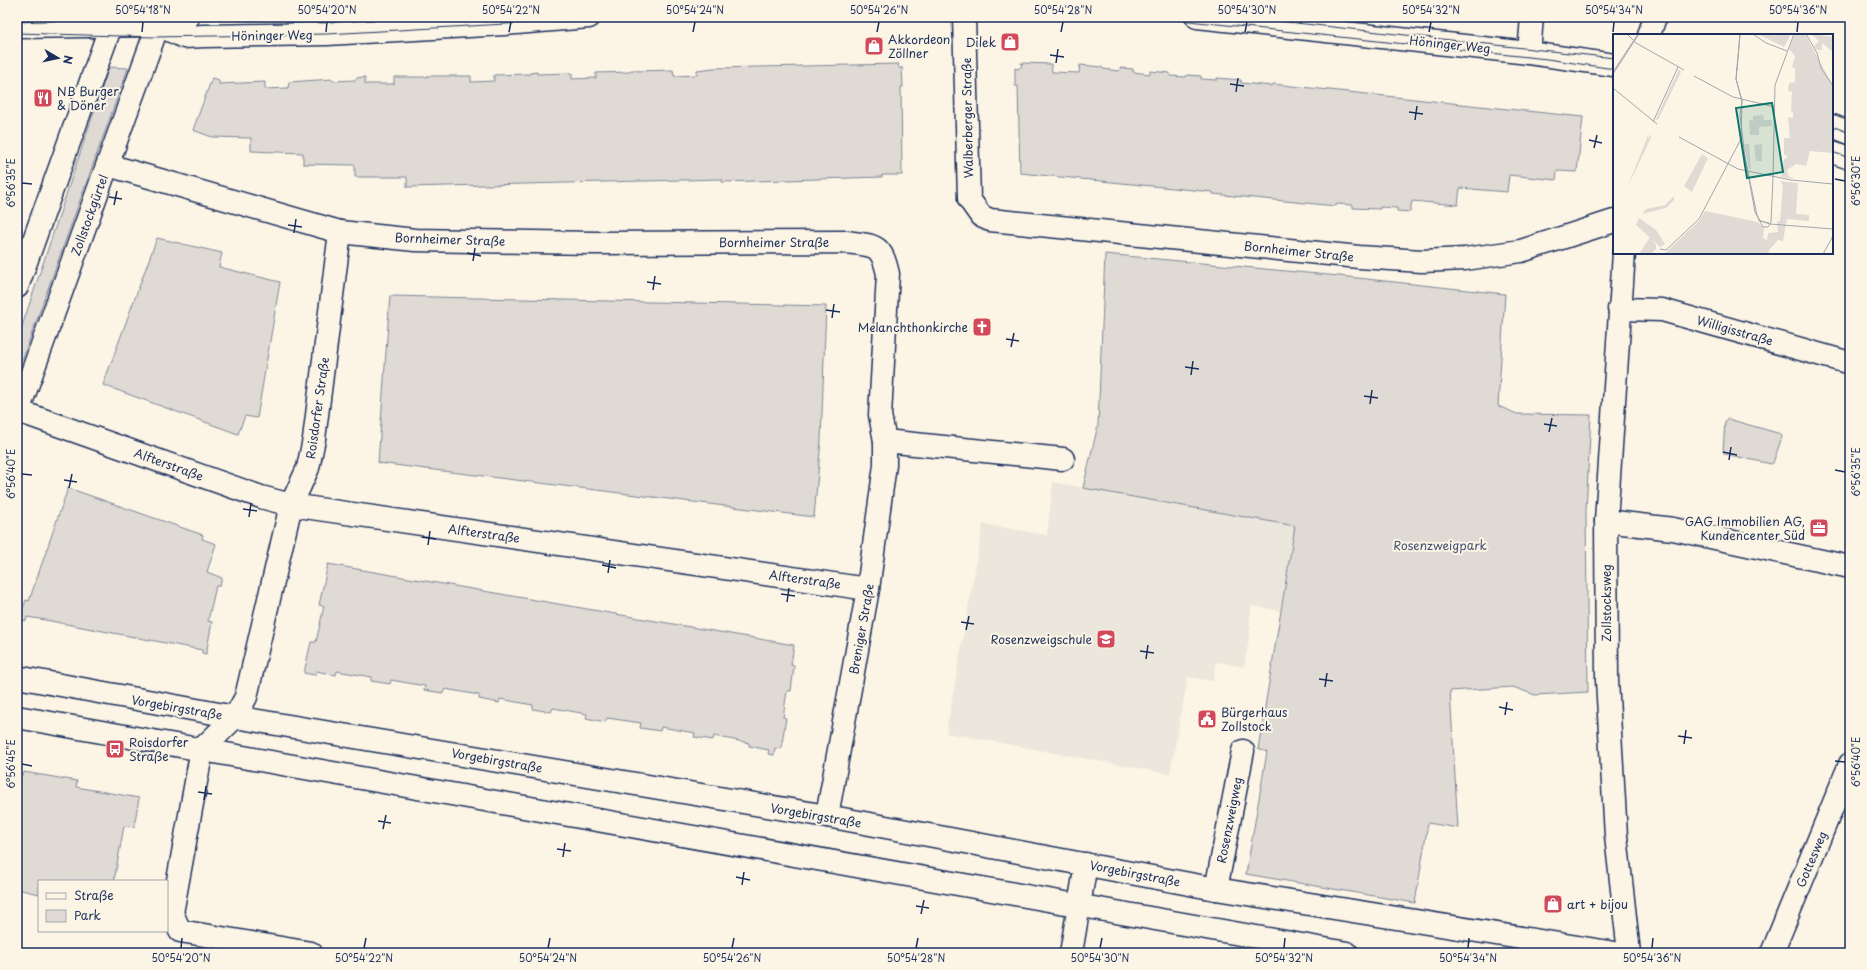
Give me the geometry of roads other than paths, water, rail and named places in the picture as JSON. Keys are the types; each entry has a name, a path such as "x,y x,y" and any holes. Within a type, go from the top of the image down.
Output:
{"street":[{"name":"Höninger Weg","path":"17,27 159,21 188,17"},
{"name":"Höninger Weg","path":"159,21 184,37 327,34 504,24 550,18 588,17"},
{"name":"Walberberger Straße","path":"964,17 969,199 981,216"},
{"name":"Höninger Weg","path":"1197,17 1286,22 1613,65"},
{"path":"1529,53 1532,17"},
{"path":"1649,34 1655,17"},
{"name":"Zollstockgürtel","path":"18,412 159,21"},
{"path":"17,287 112,22"},
{"path":"1833,126 1850,133"},
{"path":"1833,152 1850,158"},
{"name":"Bornheimer Straße","path":"108,165 340,232 415,240 594,243 846,242 874,246"},
{"name":"Bornheimer Straße","path":"981,216 990,220 1012,223 1359,257 1422,261 1465,259 1521,250 1613,221"},
{"name":"Roisdorfer Straße","path":"202,749 235,717 246,697 291,505 308,468 314,439 340,232"},
{"name":"Breniger Straße","path":"827,816 868,589 885,465 884,441 880,415 888,274 884,256 874,246"},
{"name":"Zollstocksweg","path":"1624,254 1619,309 1606,521 1607,688 1616,836 1629,953"},
{"name":"Willigisstraße","path":"1619,309 1662,310 1850,363"},
{"name":"Alfterstraße","path":"18,412 261,497 291,505 868,589"},
{"path":"884,441 1063,459"},
{"path":"1606,521 1673,530 1850,567"},
{"name":"Vorgebirgstraße","path":"17,677 235,717 827,816 1216,889 1615,953"},
{"path":"17,717 1346,953"},
{"path":"202,749 172,912 180,931 312,953"},
{"name":"Rosenzweigweg","path":"1216,889 1243,751"},
{"name":"Gottesweg","path":"1772,953 1850,764"},
{"path":"1071,953 1086,864"}],"tram line":[{"path":"17,22 170,17"},
{"path":"17,33 154,37 327,34 559,21 728,17"},
{"path":"1151,17 1547,59 1613,69"},
{"path":"1242,17 1613,58"},
{"path":"1833,126 1850,133"},
{"path":"1833,152 1850,158"}],"place":[{"name":"Dilek","path":"1010,42"},
{"name":"Akkordeon Zöllner","path":"874,46"},
{"name":"NB Burger & Döner","path":"43,98"},
{"name":"Melanchthonkirche","path":"982,327"},
{"name":"GAG Immobilien AG, Kundencenter Süd","path":"1819,528"},
{"name":"Rosenzweigschule","path":"1106,639"},
{"name":"Bürgerhaus Zollstock","path":"1207,719"},
{"name":"Roisdorfer Straße","path":"115,749"},
{"name":"art + bijou","path":"1553,904"}],"park label":[{"name":"Rosenzweigpark","path":"1440,545"}]}
